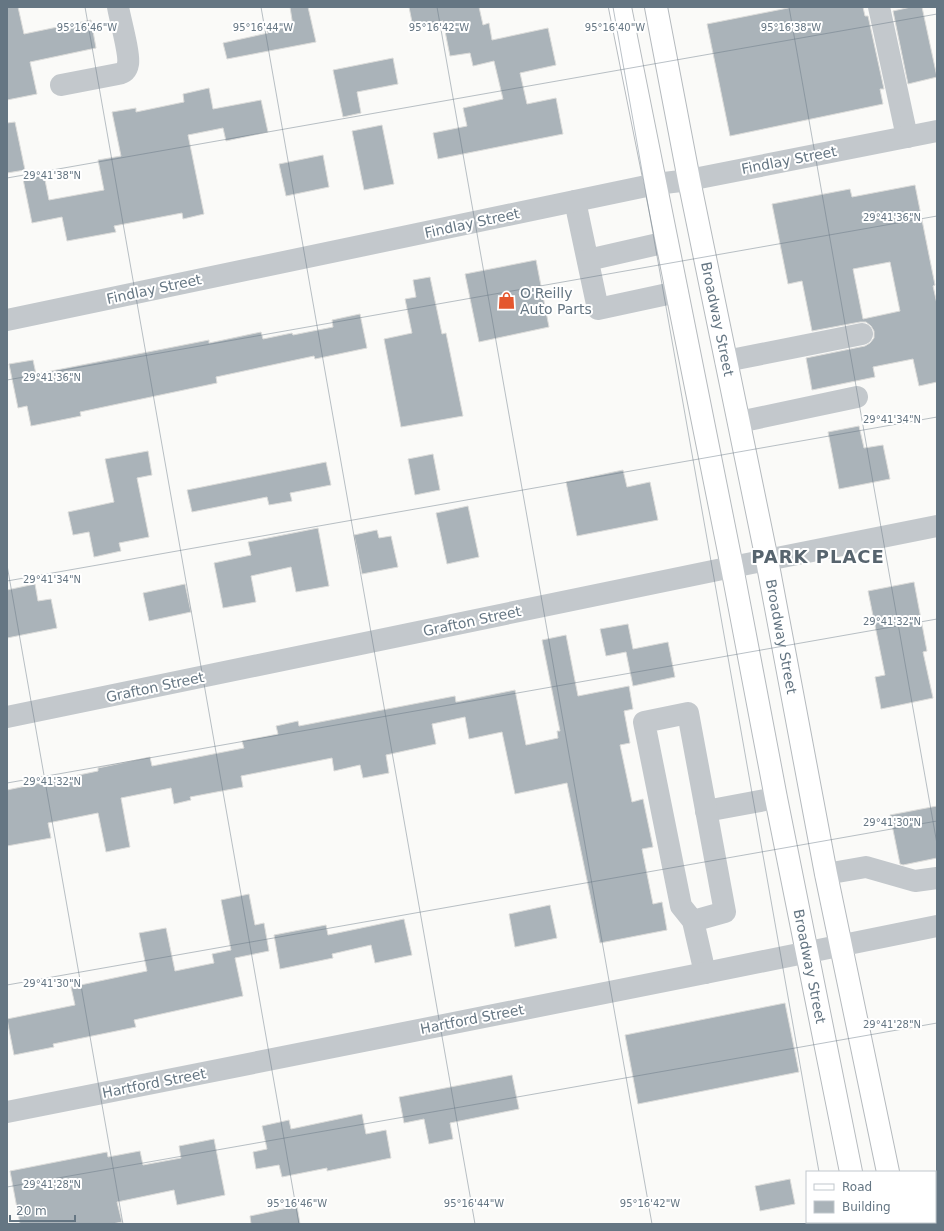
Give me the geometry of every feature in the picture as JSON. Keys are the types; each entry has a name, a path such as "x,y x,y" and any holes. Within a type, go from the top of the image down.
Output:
{"main road":[{"name":"Broadway Street","path":"620,7 732,567 806,952 851,1171"},
{"name":"Broadway Street","path":"656,7 689,180 767,560 826,874 888,1171"}],"street":[{"path":"61,86 123,73 127,69 129,59 118,7"},
{"path":"879,7 907,137"},
{"name":"Findlay Street","path":"7,320 656,184 689,180 937,131"},
{"path":"575,201 598,309 677,292"},
{"path":"588,260 667,242"},
{"path":"726,362 862,334"},
{"path":"739,422 857,397"},
{"name":"Grafton Street","path":"7,717 937,526"},
{"path":"693,921 725,912 688,713 644,722 681,906 693,921 705,973"},
{"path":"706,811 776,798"},
{"path":"826,874 866,867 915,881 937,878"},
{"name":"Hartford Street","path":"7,1112 937,926"}],"building":[{"path":"7,7 18,7 24,34 91,20 96,48 30,62 37,94 7,100"},
{"path":"290,7 308,7 316,42 227,59 223,43 268,33 267,31 293,26"},
{"path":"409,7 479,7 483,25 489,23 492,40 548,28 556,65 520,73 527,104 556,98 563,134 438,159 433,133 467,126 463,108 503,99 494,61 473,66 470,53 450,56 443,21 413,27"},
{"path":"793,7 863,7 865,16 868,16 884,89 880,89 883,104 730,136 707,24"},
{"path":"911,7 922,7 937,77 908,84 893,11"},
{"path":"393,58 398,84 357,92 361,113 343,117 333,70"},
{"path":"209,88 213,109 261,100 268,132 226,141 223,128 188,135 204,214 183,219 182,213 114,226 116,232 67,241 62,217 32,223 23,179 44,175 49,200 104,190 98,160 121,156 112,112 136,108 136,112 184,102 183,94"},
{"path":"15,122 25,170 7,173 7,123"},
{"path":"382,125 394,184 364,190 352,131"},
{"path":"323,155 329,187 286,196 279,164"},
{"path":"915,185 935,285 933,286 937,304 937,382 919,386 913,359 873,367 875,377 812,390 806,358 865,346 874,338 874,331 866,322 860,322 812,331 802,281 788,284 772,204 850,189 852,197","holes":["890,262 900,311 863,319 853,269"]},
{"name":"O'Reilly Auto Parts","path":"536,260 549,327 479,342 465,274"},
{"path":"430,277 442,334 446,333 463,416 401,427 384,339 412,333 405,299 416,297 413,280"},
{"path":"360,314 367,348 315,359 314,356 216,377 217,383 80,412 81,416 31,426 27,406 18,408 9,364 33,360 36,374 209,340 209,343 261,332 263,339 292,333 293,335 333,327 332,320"},
{"path":"859,426 864,448 883,445 890,479 839,489 828,432"},
{"path":"148,451 152,475 137,478 149,537 119,543 121,551 94,557 89,532 73,535 68,512 114,502 105,459"},
{"path":"433,454 440,490 415,495 408,459"},
{"path":"326,462 331,485 290,493 292,501 269,505 267,497 192,512 187,490"},
{"path":"623,470 627,487 650,482 658,520 577,536 566,482"},
{"path":"468,506 479,557 447,564 436,513"},
{"path":"318,528 329,586 296,592 291,567 251,576 256,602 223,608 214,563 251,555 248,542"},
{"path":"377,530 379,538 391,536 398,567 362,574 354,535"},
{"path":"914,582 927,651 923,652 933,698 881,709 875,677 885,675 868,591"},
{"path":"35,584 38,601 51,599 57,628 7,638 7,590"},
{"path":"185,584 191,612 149,621 143,593"},
{"path":"628,624 633,649 668,642 675,677 633,686 626,652 606,656 600,629"},
{"path":"566,635 578,696 629,686 633,709 624,711 630,743 620,745 632,802 643,799 653,847 642,849 653,904 662,902 667,930 600,943 567,783 515,794 502,732 469,739 465,717 432,724 436,744 386,755 389,773 363,778 360,765 334,771 332,758 241,776 243,787 190,797 191,800 174,804 171,788 121,798 130,847 106,852 98,813 48,823 51,838 7,846 7,790 98,771 98,768 150,757 152,766 244,748 242,741 278,734 276,726 298,721 299,726 455,696 456,702 515,690 526,745 558,738 557,731 560,731 542,640"},
{"path":"937,806 937,858 903,865 900,864 890,815"},
{"path":"249,894 255,925 264,923 269,951 235,958 243,996 134,1020 136,1027 53,1044 54,1047 14,1055 7,1019 75,1005 71,987 147,971 139,933 166,928 175,971 214,963 212,954 231,950 221,900"},
{"path":"550,905 557,938 515,947 509,914"},
{"path":"404,919 412,955 375,963 371,945 332,954 333,958 280,969 274,935 326,925 328,935"},
{"path":"785,1003 799,1072 638,1104 625,1035"},
{"path":"512,1075 519,1109 450,1123 453,1139 429,1144 424,1119 404,1123 399,1097"},
{"path":"362,1114 366,1134 386,1130 391,1158 327,1171 327,1168 282,1177 279,1165 256,1169 253,1152 267,1149 262,1126 289,1120 291,1129"},
{"path":"214,1139 225,1195 177,1205 174,1190 117,1202 122,1222 112,1224 20,1224 10,1171 107,1152 108,1157 140,1151 143,1165 181,1158 179,1146"},
{"path":"790,1179 795,1204 760,1211 755,1186"},
{"path":"297,1206 300,1224 251,1224 250,1216"}],"place":[{"name":"O'Reilly Auto Parts","path":"507,301"}],"district":[{"name":"PARK PLACE","path":"818,557"}]}
